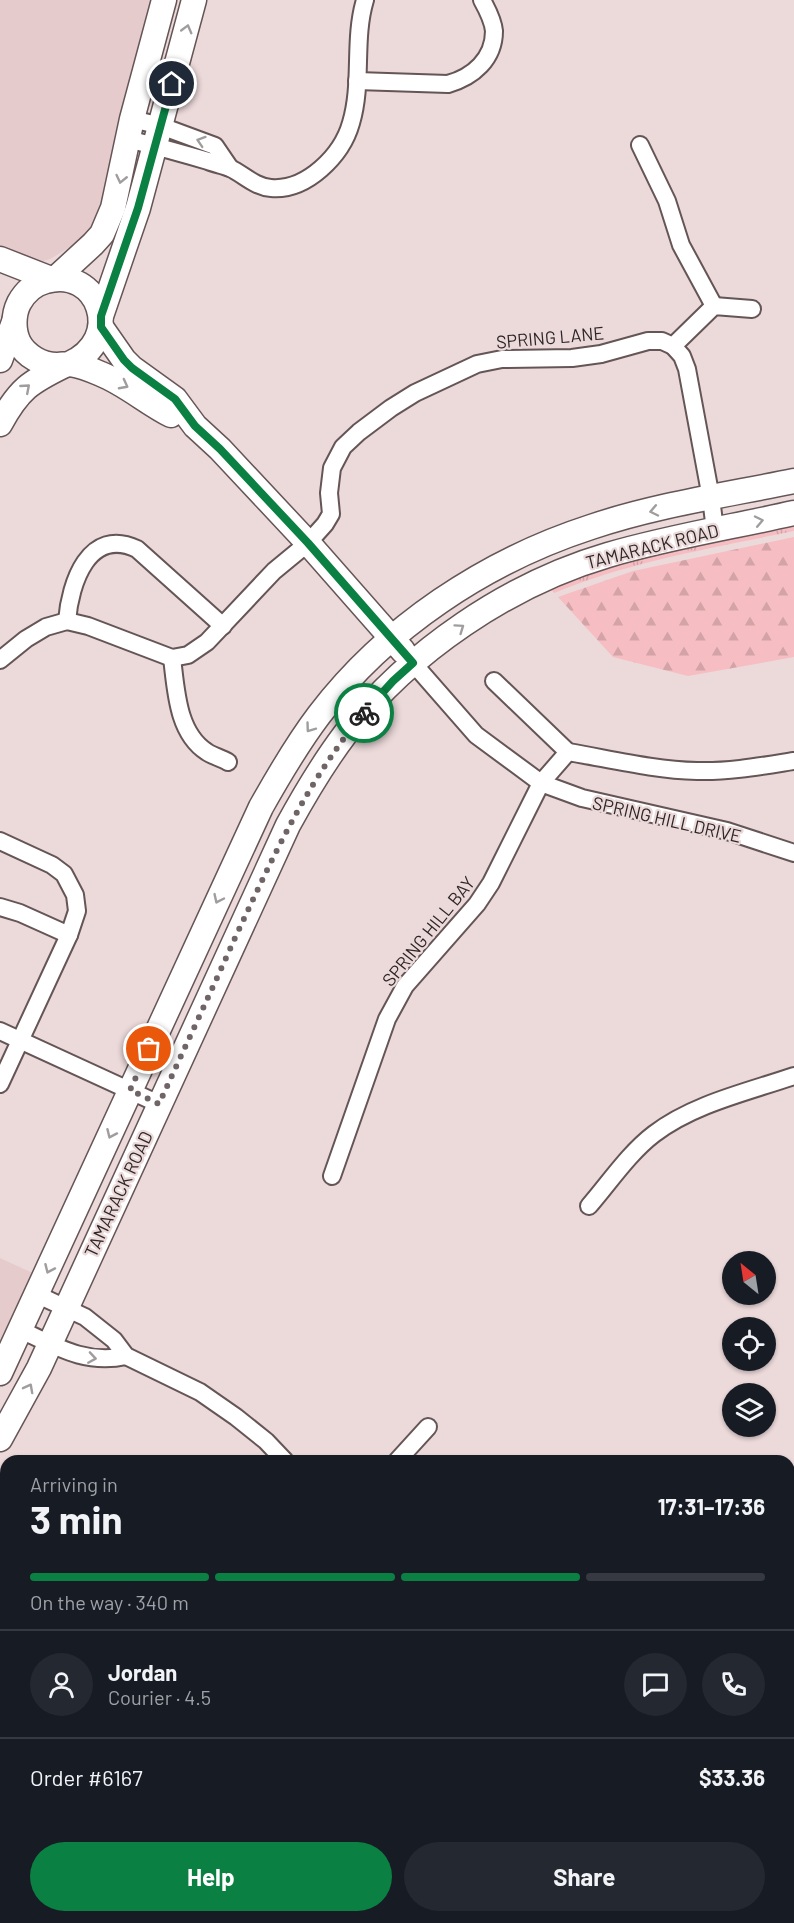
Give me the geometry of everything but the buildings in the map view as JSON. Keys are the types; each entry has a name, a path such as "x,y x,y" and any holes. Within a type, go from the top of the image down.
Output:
{"street":[{"path":"0,360 16,308 26,292 33,286 53,279 102,234 113,208 130,129 164,0"},
{"path":"0,424 24,388 44,375 81,359 98,339 101,321 138,208 194,0"},
{"path":"130,129 158,136 230,168 250,181 270,188 292,185 312,175 330,161 344,142 352,122 360,26 365,0"},
{"path":"357,81 448,84 462,80 475,72 486,59 492,46 494,30 490,15 482,0"},
{"path":"640,146 667,201 681,245 714,306"},
{"path":"0,259 27,271 53,279 66,279 85,288 93,296 101,321"},
{"path":"0,298 14,320 16,333 26,352 54,366 67,364"},
{"path":"715,530 687,369 682,356 673,346 714,306 752,309"},
{"name":"SPRING HILL DRIVE","path":"101,321 115,348 132,368 175,399 195,426 220,449 308,543 476,735 541,783 582,798 727,831 794,853"},
{"name":"SPRING LANE","path":"172,658 188,655 207,642 274,571 308,543 331,514 329,493 332,468 344,447 359,432 415,393 469,367 502,359 572,358 662,340 673,346"},
{"name":"SPRING HILL DRIVE","path":"67,364 110,378 165,412 195,426"},
{"name":"TAMARACK ROAD","path":"0,1373 38,1295 243,844 278,776 320,714 346,684 393,639 428,610 461,588 527,551 593,526 794,481"},
{"name":"TAMARACK ROAD","path":"0,1439 50,1344 274,855 306,793 346,733 393,681 413,663 512,595 543,580 608,555 794,513"},
{"path":"67,621 68,601 84,562 97,548 108,544 126,544 137,549 224,626"},
{"path":"0,660 26,639 46,627 67,621 88,626 172,658 180,711 185,727 205,751 228,762"},
{"path":"494,681 568,752 650,766 696,771 735,769 794,761"},
{"path":"541,783 568,752"},
{"name":"SPRING HILL BAY","path":"332,1176 383,1030 394,1005 405,986 477,904 491,883 541,783"},
{"path":"0,841 52,865 64,874 75,895 77,911 69,935 0,1084"},
{"path":"0,907 20,913 69,935"},
{"path":"0,1031 159,1104"},
{"path":"589,1206 635,1152 651,1136 671,1122 696,1110 794,1076"},
{"path":"38,1295 85,1317 114,1340 126,1356 200,1392 236,1416 279,1455"},
{"path":"21,1330 90,1359 109,1360 126,1356"},
{"path":"403,1455 428,1427"}],"shaded area":[{"path":"0,0 153,0 103,208 91,230 80,241 50,259 37,263 0,252"},
{"path":"0,1258 37,1275 0,1354"}],"green space":[{"path":"794,525 794,531 642,564 554,593 550,588 597,570 656,554"},
{"path":"794,537 794,657 688,676 613,657 558,597 633,571"}],"way so far":[{"path":"149,1049 130,1090 159,1104 288,825 324,764 346,733 364,713"}],"route":[{"path":"172,84 138,208 101,316 101,327 124,360 175,399 195,426 220,449 308,543 413,663 364,713"}]}
